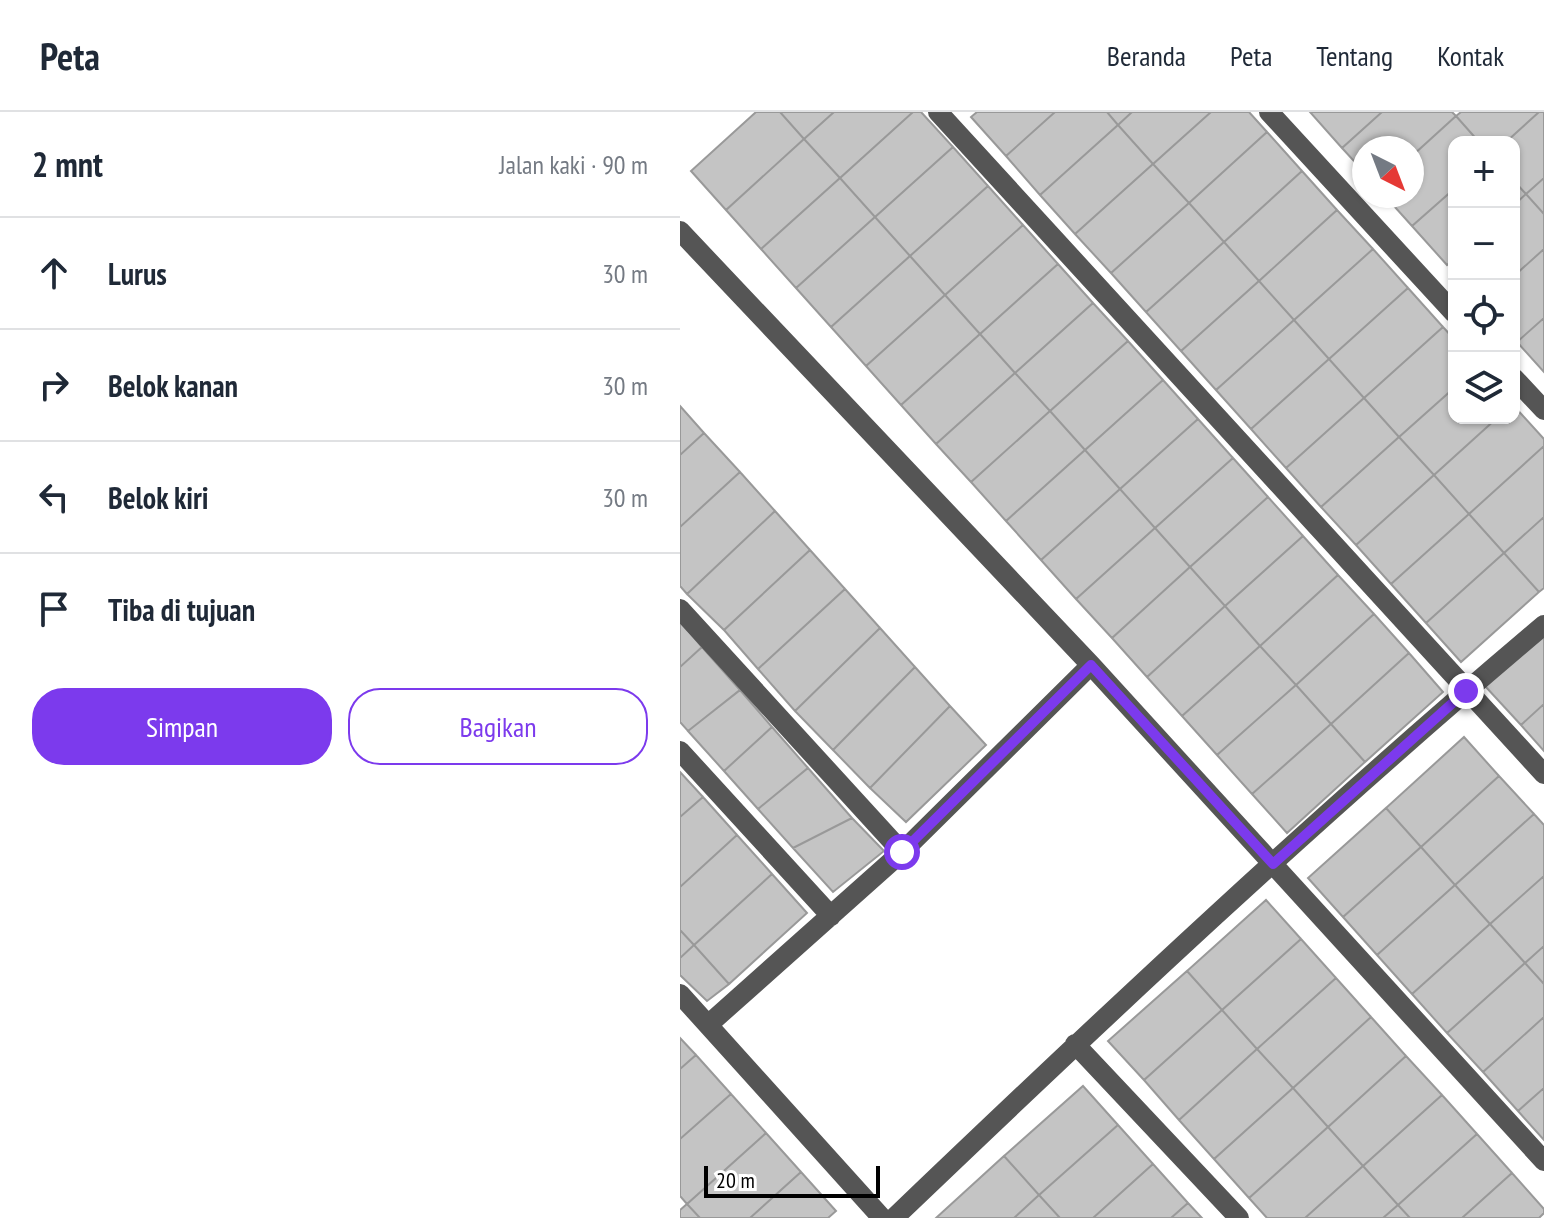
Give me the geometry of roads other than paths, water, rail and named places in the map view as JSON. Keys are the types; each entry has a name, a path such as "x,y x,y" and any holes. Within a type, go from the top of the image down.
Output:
{"street":[{"path":"938,112 1544,774"},
{"path":"1269,112 1448,306"},
{"path":"680,231 1091,665 1544,1161"},
{"path":"1520,384 1544,410"},
{"path":"680,609 902,852"},
{"path":"894,1218 1075,1044 1466,691 1544,625"},
{"path":"709,1024 902,852 1091,665"},
{"path":"680,751 831,916"},
{"path":"680,994 882,1218"},
{"path":"1075,1044 1239,1218"}]}
